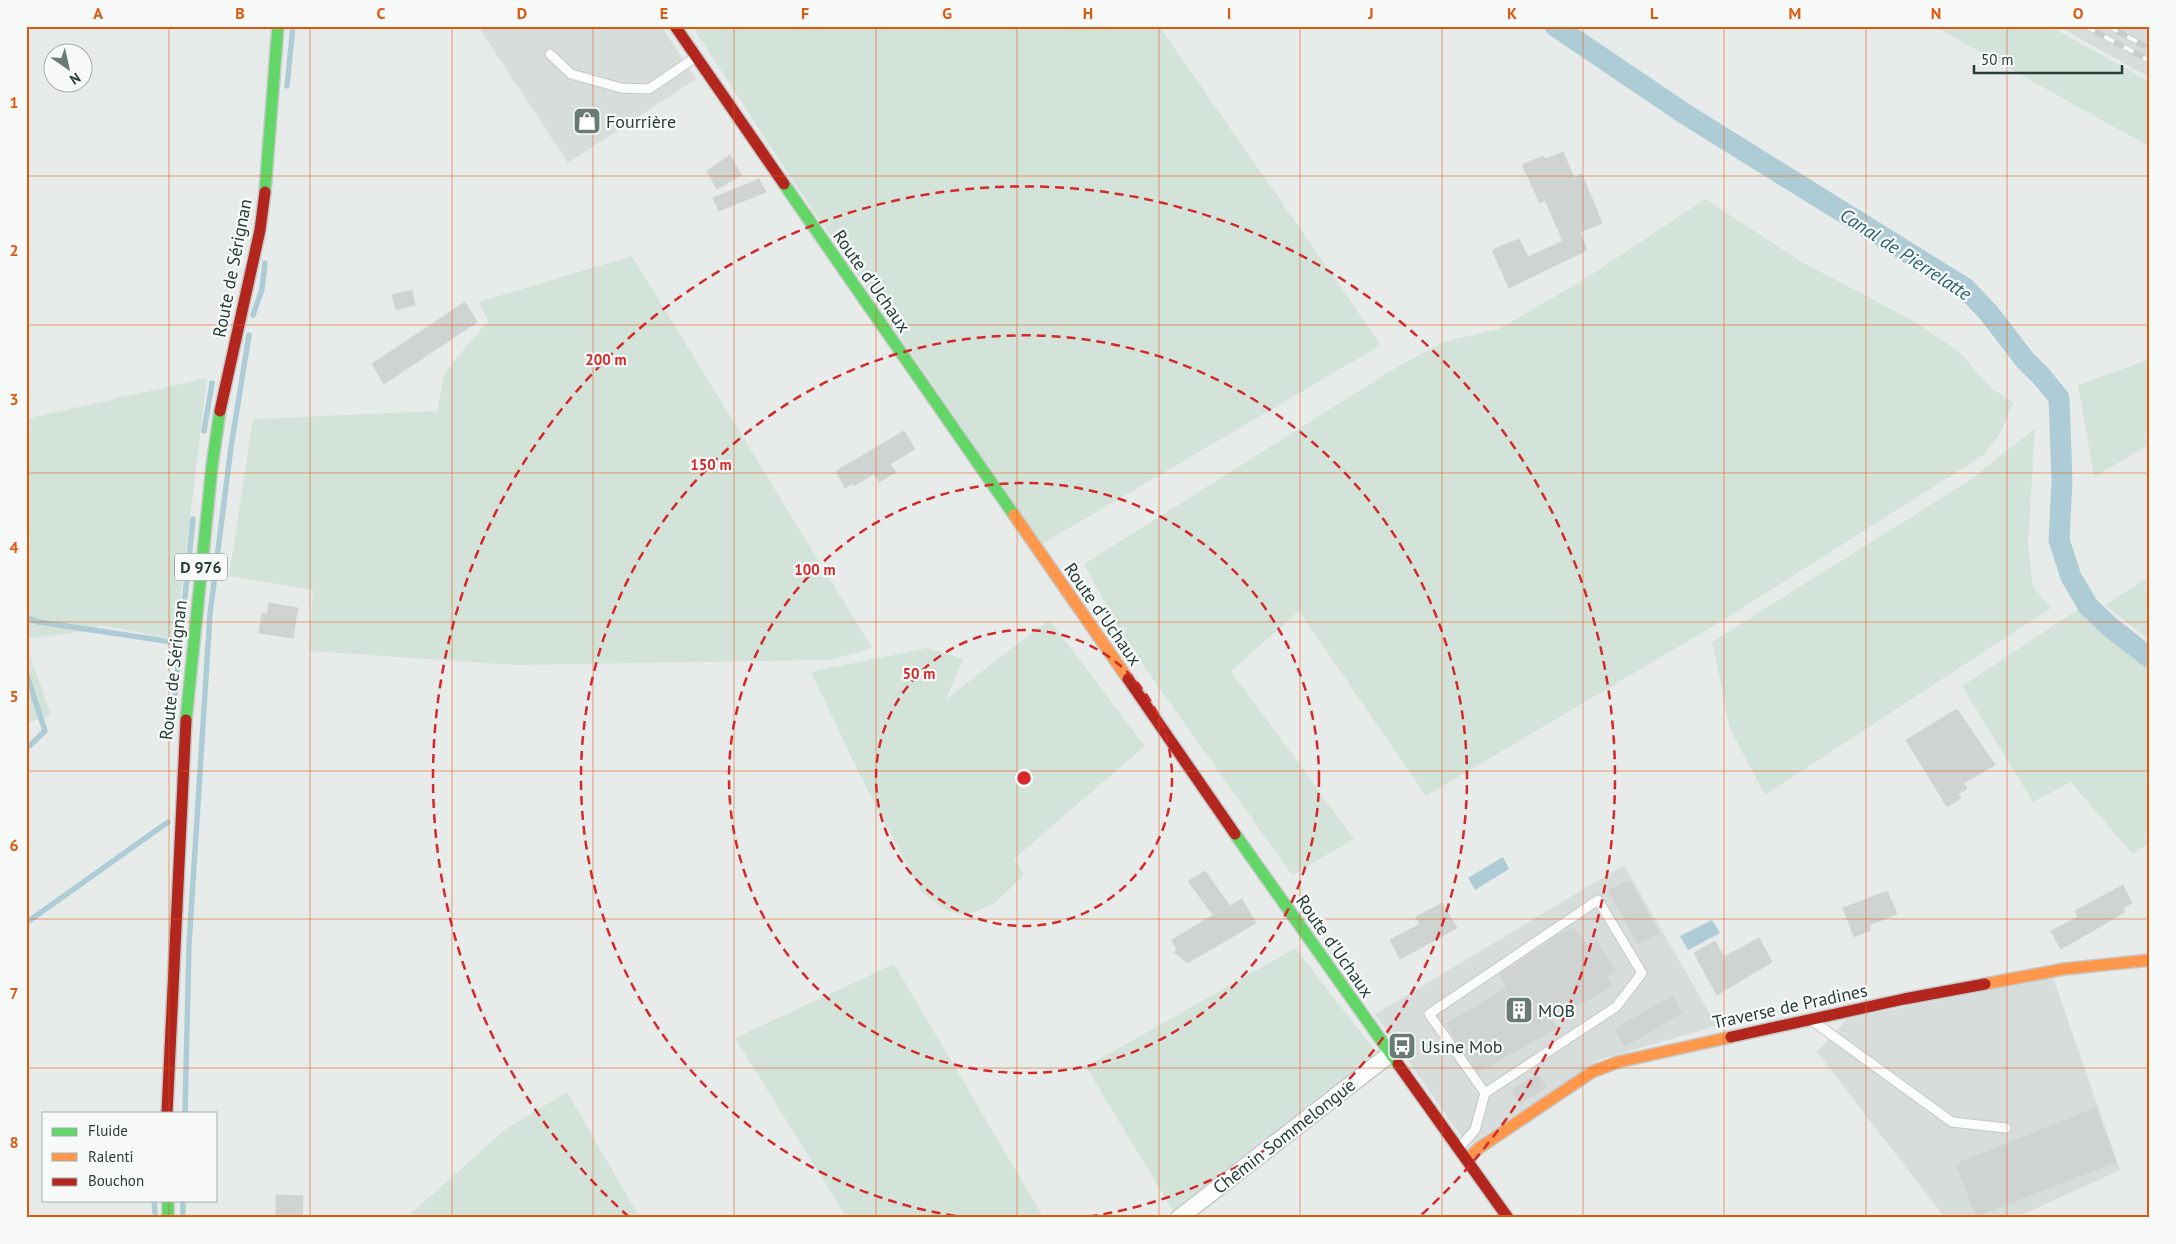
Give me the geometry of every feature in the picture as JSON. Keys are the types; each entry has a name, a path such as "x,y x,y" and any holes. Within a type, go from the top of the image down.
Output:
{"main road":[{"name":"Route de Sérignan","path":"167,1112 184,736 193,642 212,466 222,396 248,283 268,171 278,26"},
{"name":"Route d'Uchaux","path":"675,26 1043,559 1390,1054 1508,1218"},
{"name":"Traverse de Pradines","path":"1467,1160 1479,1148 1592,1072 1618,1062 1904,999 2064,969 2150,960"},
{"path":"168,1202 168,1218"}],"street":[{"name":"Chemin Sommelongue","path":"1178,1218 1390,1054"}],"lane":[{"path":"550,54 571,74 621,88 649,89 696,57"},
{"path":"1458,1148 1475,1130 1485,1093 1616,1007 1642,973 1598,900 1429,1014 1485,1093"},
{"path":"1812,1020 1952,1122 2006,1128"}],"shaded area":[{"name":"Fourrière","path":"478,26 661,26 696,79 568,163"},
{"path":"692,26 1159,26 1381,345 1042,544 795,184"},
{"path":"1934,26 2049,26 2150,82 2150,147"},
{"path":"2058,26 2140,26 2150,31 2150,78"},
{"path":"1705,199 1802,262 1915,322 1959,352 1990,387 2013,403 2001,432 1985,454 1725,619 1426,796 1299,611 1231,671 1354,839 1292,875 1124,638 1084,564 1397,367 1443,342 1499,329 1583,280"},
{"path":"632,256 872,648 830,660 516,665 309,651 313,590 229,576 253,419 437,411 445,372 488,321 479,302"},
{"path":"2150,359 2150,444 2094,477 2078,385"},
{"path":"207,378 174,639 99,625 94,630 26,639 26,419"},
{"path":"2035,429 2028,545 2033,586 2051,608 1765,795 1730,729 1712,642 1964,484"},
{"path":"2150,576 2150,641 2105,605"},
{"path":"2080,608 2150,669 2150,843 2132,854 2071,782 2033,802 1962,686"},
{"path":"1049,620 1145,746 1014,859 1024,875 994,904 966,915 947,911 921,892 858,771 811,672 927,648 963,659 946,699"},
{"path":"26,644 51,715 26,723"},
{"path":"1624,865 1717,1026 1601,1059 1468,1146 1375,1014"},
{"path":"1295,948 1376,1052 1173,1211 1086,1067"},
{"path":"894,964 1044,1218 847,1218 735,1038"},
{"path":"2053,977 2120,1170 2015,1218 1945,1218 1817,1052 1847,1019"},
{"path":"567,1092 640,1218 406,1218 507,1128"}],"water":[{"path":"1503,857 1509,869 1475,890 1468,878"},
{"path":"1712,920 1720,933 1688,950 1680,936"}],"building":[{"path":"1563,152 1574,178 1582,174 1602,223 1580,232 1587,250 1509,288 1492,250 1519,239 1528,257 1563,241 1545,200 1540,203 1522,165 1543,156 1546,159"},
{"path":"730,155 741,175 717,189 707,171"},
{"path":"759,179 766,192 719,211 713,198"},
{"path":"412,290 415,305 396,310 392,295"},
{"path":"465,302 477,322 384,384 372,364"},
{"path":"904,431 915,449 890,464 896,472 879,482 874,474 854,486 853,483 845,488 836,471"},
{"path":"269,603 298,608 293,638 259,633 262,613 267,614"},
{"path":"1957,709 1995,765 1964,783 1967,789 1958,794 1961,798 1947,807 1906,740"},
{"path":"1205,871 1230,906 1242,899 1256,923 1187,963 1174,952 1177,950 1172,940 1213,915 1188,881"},
{"path":"1630,881 1659,933 1638,944 1608,890"},
{"path":"2123,885 2132,903 2123,908 2125,912 2061,949 2051,931 2078,917 2075,911"},
{"path":"1887,891 1897,914 1869,925 1871,930 1854,937 1843,908"},
{"path":"1442,903 1457,928 1400,959 1390,940 1420,924 1416,917"},
{"name":"MOB","path":"1574,928 1588,946 1597,941 1615,971 1606,976 1612,986 1552,1020 1557,1028 1478,1072 1446,1024 1507,988 1499,975 1557,936"},
{"path":"1759,938 1772,962 1717,995 1694,953 1715,941 1724,957"},
{"path":"1672,996 1682,1013 1625,1046 1615,1029"},
{"path":"1537,1074 1546,1087 1520,1104 1511,1090"},
{"path":"2096,1108 2116,1162 1976,1216 1956,1164"},
{"path":"276,1195 303,1196 302,1218 276,1218"}],"waterway":[{"path":"287,86 293,26"},
{"name":"Canal de Pierrelatte","path":"1555,26 1685,114 1965,288 1988,312 2025,360 2059,398 2062,481 2059,540 2071,577 2088,606 2110,627 2150,658"},
{"path":"253,315 262,289 265,263"},
{"path":"185,1112 189,945 210,614 231,447 249,335"},
{"path":"204,431 212,383"},
{"path":"174,704 193,519"},
{"path":"26,618 39,622 179,643"},
{"path":"26,672 45,731 26,749"},
{"path":"26,923 168,822"},
{"path":"154,1202 155,1213"},
{"path":"183,1202 183,1218"}],"railway":[{"path":"2085,26 2150,61"},
{"path":"2108,26 2150,49"}],"traffic: fast":[{"path":"265,192 278,26"},
{"path":"784,184 1014,515"},
{"path":"186,720 212,466 220,411"},
{"path":"1235,834 1398,1064"},
{"path":"168,1202 168,1218"}],"traffic: slow":[{"path":"1014,515 1128,679"},
{"path":"1985,984 2064,969 2150,960"},
{"path":"1467,1160 1479,1148 1592,1072 1618,1062 1731,1037"}],"traffic: jam":[{"path":"675,26 784,184"},
{"path":"220,411 260,230 265,192"},
{"path":"1128,679 1235,834"},
{"path":"167,1112 186,720"},
{"path":"1731,1037 1904,999 1985,984"},
{"path":"1398,1064 1508,1218"}],"place":[{"name":"Fourrière","path":"587,121"},
{"name":"MOB","path":"1519,1010"},
{"name":"Usine Mob","path":"1402,1046"}]}
